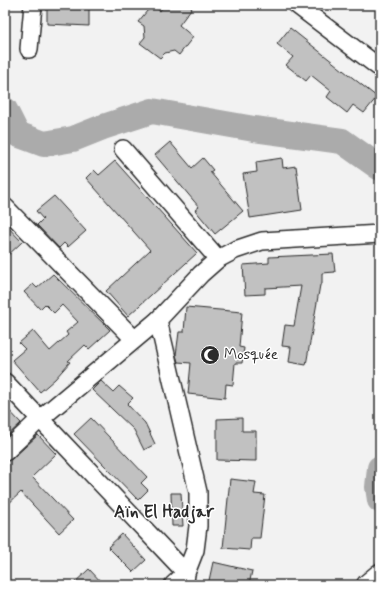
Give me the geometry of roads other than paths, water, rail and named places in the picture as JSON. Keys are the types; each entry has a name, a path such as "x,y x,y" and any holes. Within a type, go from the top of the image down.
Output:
{"main road":[{"path":"368,585 380,575"}],"street":[{"path":"29,49 33,5"},
{"path":"297,5 380,68"},
{"path":"123,150 218,259"},
{"path":"5,207 134,339"},
{"path":"5,452 40,418 158,320 201,274 218,259 235,250 262,241 380,234"},
{"path":"158,320 198,492 198,526 195,550 185,579 172,585"},
{"path":"5,382 40,418 185,579"}],"waterway":[{"path":"5,110 17,134 44,144 73,139 103,127 152,111 254,129 342,141 380,168"},
{"path":"380,468 378,487 380,500"}],"place":[{"name":"Mosquée","path":"210,355"}],"district":[{"name":"Aïn El Hadjar","path":"164,512"}]}
